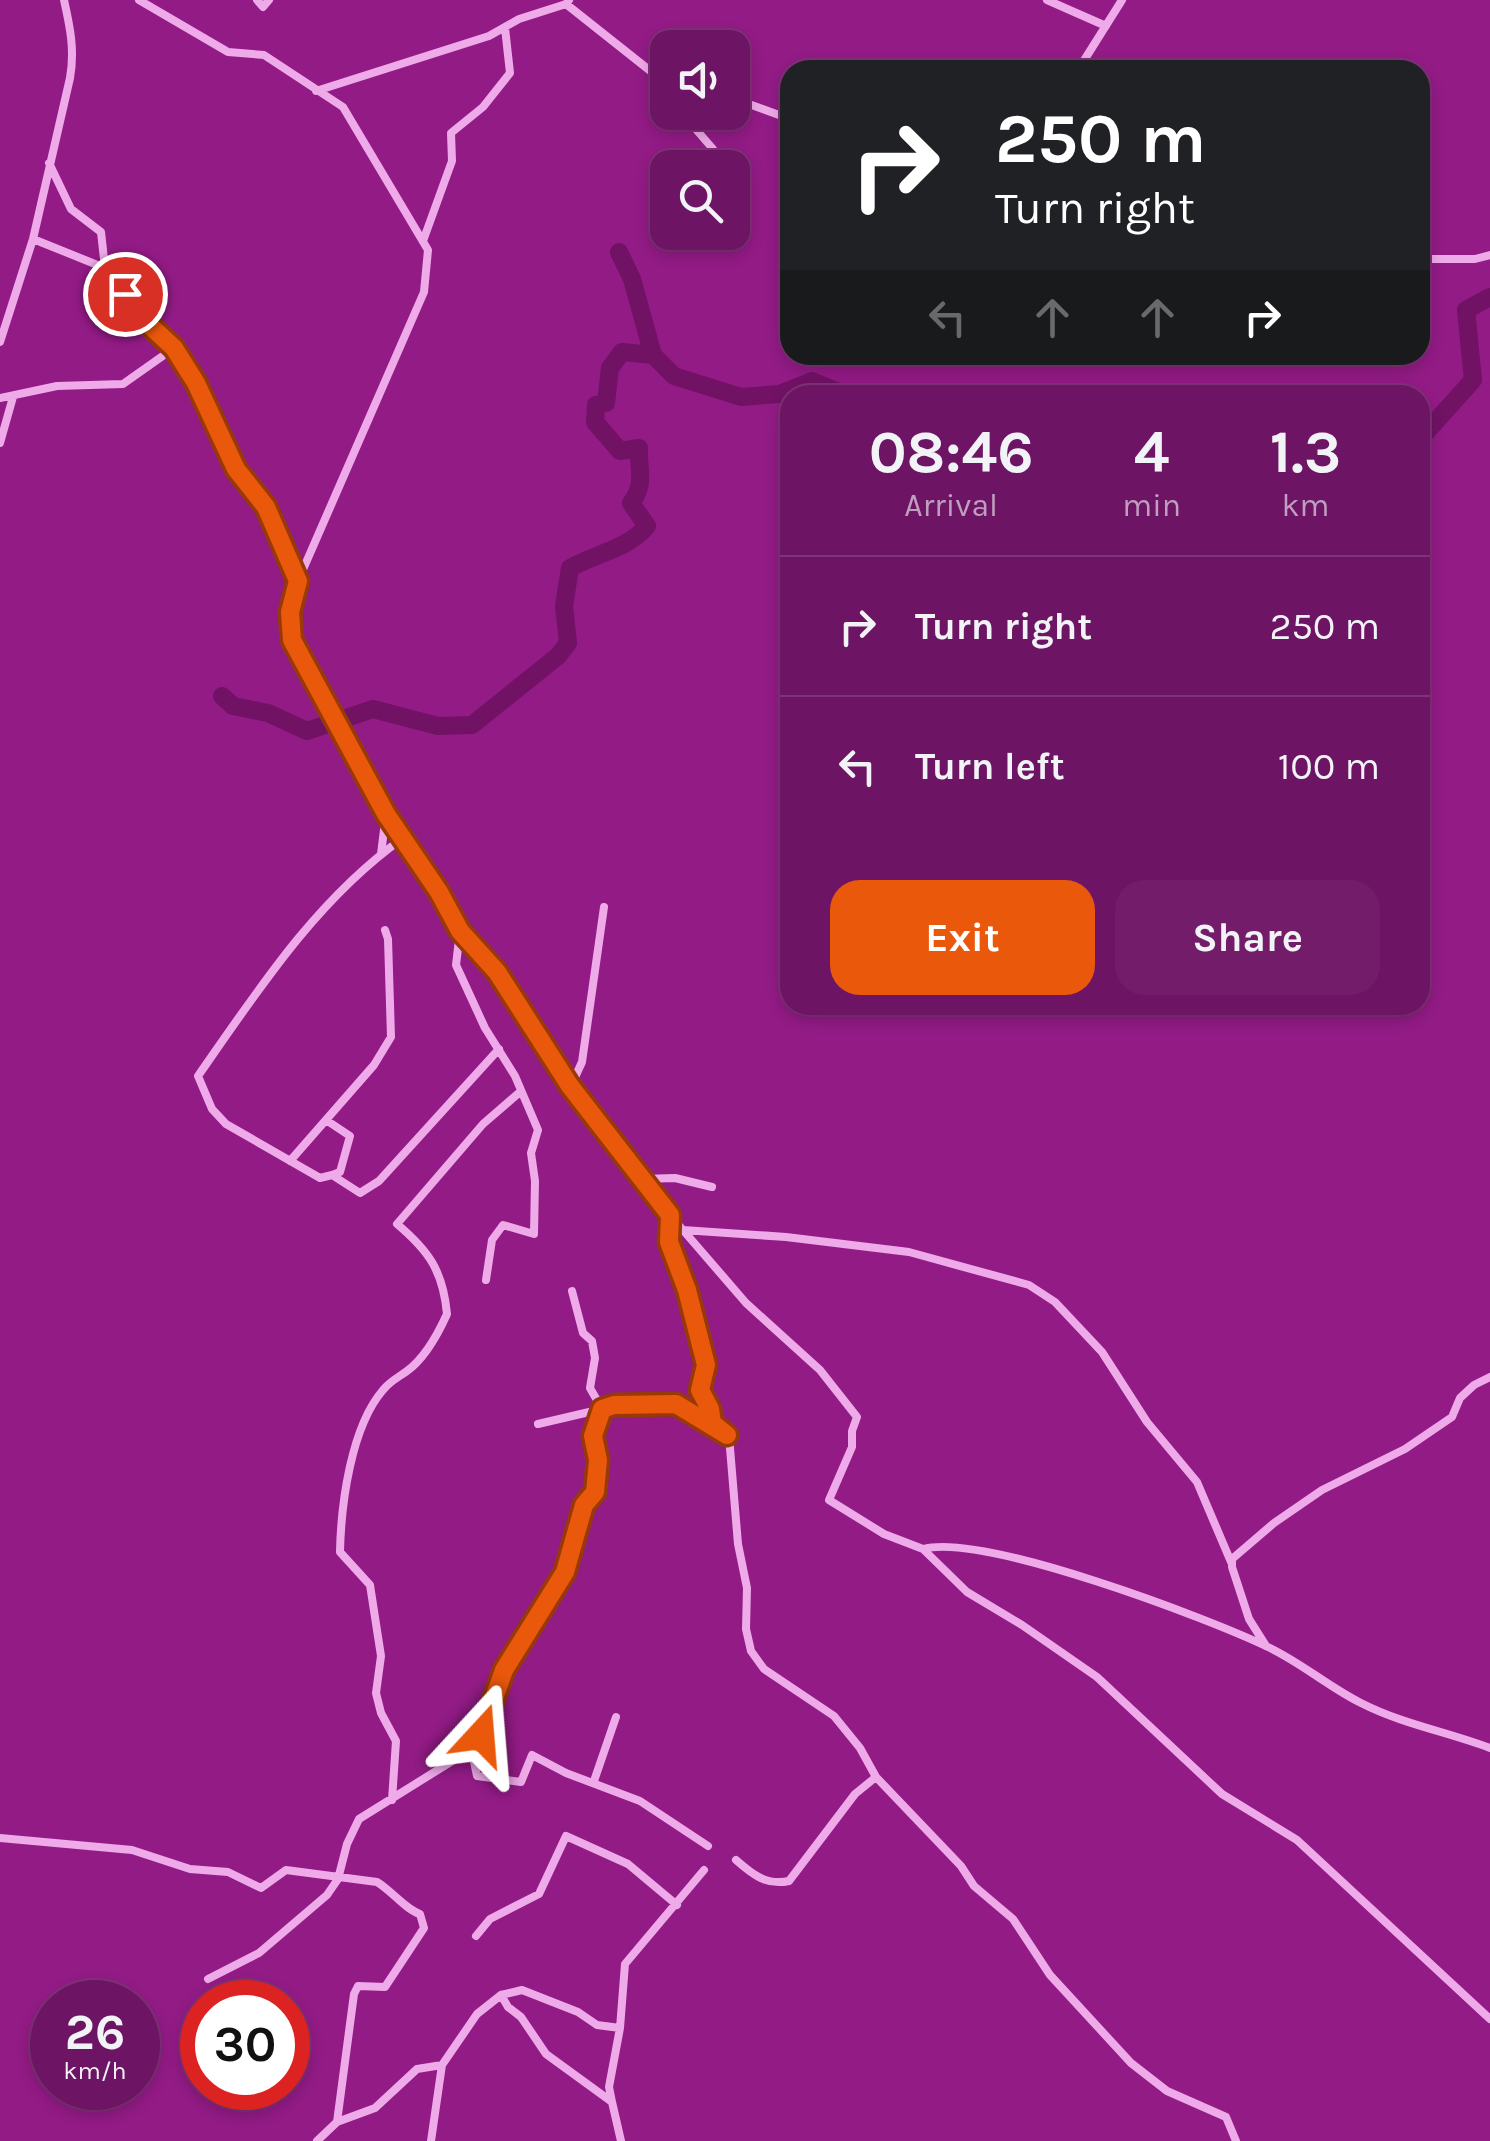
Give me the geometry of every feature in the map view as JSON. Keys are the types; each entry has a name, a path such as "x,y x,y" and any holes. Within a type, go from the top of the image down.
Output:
{"street":[{"path":"0,342 33,238 73,59 64,0"},
{"path":"139,0 228,52 264,55 342,107 428,250 424,292 298,581 290,612 292,640 386,814 460,931 497,972 570,1086 670,1215 746,1303 820,1370 857,1417 852,1446 829,1500 884,1534 923,1549 967,1592 1022,1624 1097,1678 1222,1794 1297,1840 1490,2019"},
{"path":"257,0 263,7 269,0"},
{"path":"1047,0 1106,26"},
{"path":"1084,60 1122,0"},
{"path":"316,91 504,28 568,2 650,70"},
{"path":"423,241 452,161 451,133 482,108 510,73 504,28"},
{"path":"750,105 780,115"},
{"path":"697,130 713,148"},
{"path":"48,163 71,209 101,232 105,268"},
{"path":"33,238 105,268 144,320 174,348 196,383 236,469 266,507 298,581"},
{"path":"1430,259 1490,255"},
{"path":"0,398 57,386 124,384 174,348"},
{"path":"0,443 14,397"},
{"path":"381,854 386,814"},
{"path":"326,1120 350,1136 340,1172 320,1178 226,1124 212,1109 198,1076 288,949 381,854 403,838"},
{"path":"570,1086 582,1062 604,906"},
{"path":"290,1161 374,1065 390,1037 385,930"},
{"path":"460,931 456,965 472,1004 499,1049 538,1130 530,1153 536,1181 534,1234 502,1225 492,1240 486,1280"},
{"path":"332,1175 360,1193 378,1180 499,1049"},
{"path":"392,1800 396,1741 381,1714 376,1693 381,1656 370,1584 340,1552 347,1489 369,1408 386,1386 410,1370 447,1314 437,1268 427,1251 397,1224 483,1124 520,1092"},
{"path":"642,1179 675,1178 712,1187"},
{"path":"670,1215 669,1242 687,1290 706,1365 700,1390 712,1423 727,1435 751,1651 764,1668 834,1716 860,1748 876,1777 961,1866 974,1886 1013,1919 1050,1975 1130,2063 1167,2091 1226,2117 1236,2141"},
{"path":"683,1230 909,1252 1028,1285 1056,1302 1102,1352 1147,1422 1197,1482 1231,1562 1249,1618 1266,1646"},
{"path":"572,1291 583,1333 592,1341 595,1358 590,1388 602,1409 593,1436 598,1460 595,1492 584,1505 565,1572 504,1670 473,1757 477,1776 521,1782 532,1755 640,1802 708,1846"},
{"path":"1231,1562 1274,1522 1322,1490 1405,1450 1452,1417 1460,1398 1474,1385 1490,1378"},
{"path":"538,1424 614,1405 676,1404 727,1435"},
{"path":"923,1549 940,1544 1016,1557 1119,1590 1266,1646 1363,1704 1490,1748"},
{"path":"594,1781 616,1717"},
{"path":"208,1980 259,1953 327,1895 338,1878 353,1827 368,1812 457,1758 473,1757"},
{"path":"736,1860 760,1879 789,1881 855,1794 876,1777"},
{"path":"476,1936 490,1919 539,1894 566,1836 628,1864 677,1905"},
{"path":"0,1838 132,1850 190,1870 228,1872 261,1888 286,1870 376,1882 410,1911 420,1914 424,1928 386,1986 358,1986 354,1994 337,2122"},
{"path":"621,2141 609,2087 620,2028 625,1964 704,1870"},
{"path":"431,2141 442,2065 477,2014 501,1995 522,1990 578,2012 597,2025 620,2028"},
{"path":"501,1995 508,2007 522,2017 546,2054 612,2102"},
{"path":"317,2141 337,2122 374,2108 417,2070 442,2065"}],"waterway":[{"path":"619,252 632,279 653,355 674,376 741,397 780,394"},
{"path":"1430,428 1473,380 1466,310 1490,297"},
{"path":"222,696 233,706 268,713 307,731 373,709 438,726 472,725 558,656 568,643 564,606 570,568 621,545 647,526 631,503 640,483 639,448 620,451 595,422 596,405 606,403 610,368 622,352 653,355"},
{"path":"802,385 812,381 822,385"}],"route":[{"path":"125,294 144,320 174,348 196,383 236,469 266,507 298,581 290,612 292,640 386,814 439,892 460,931 497,972 570,1086 670,1215 669,1242 687,1290 706,1365 700,1390 712,1423 727,1435 676,1404 614,1405 602,1409 593,1436 598,1460 595,1492 584,1505 565,1572 504,1670 481,1735"}]}
